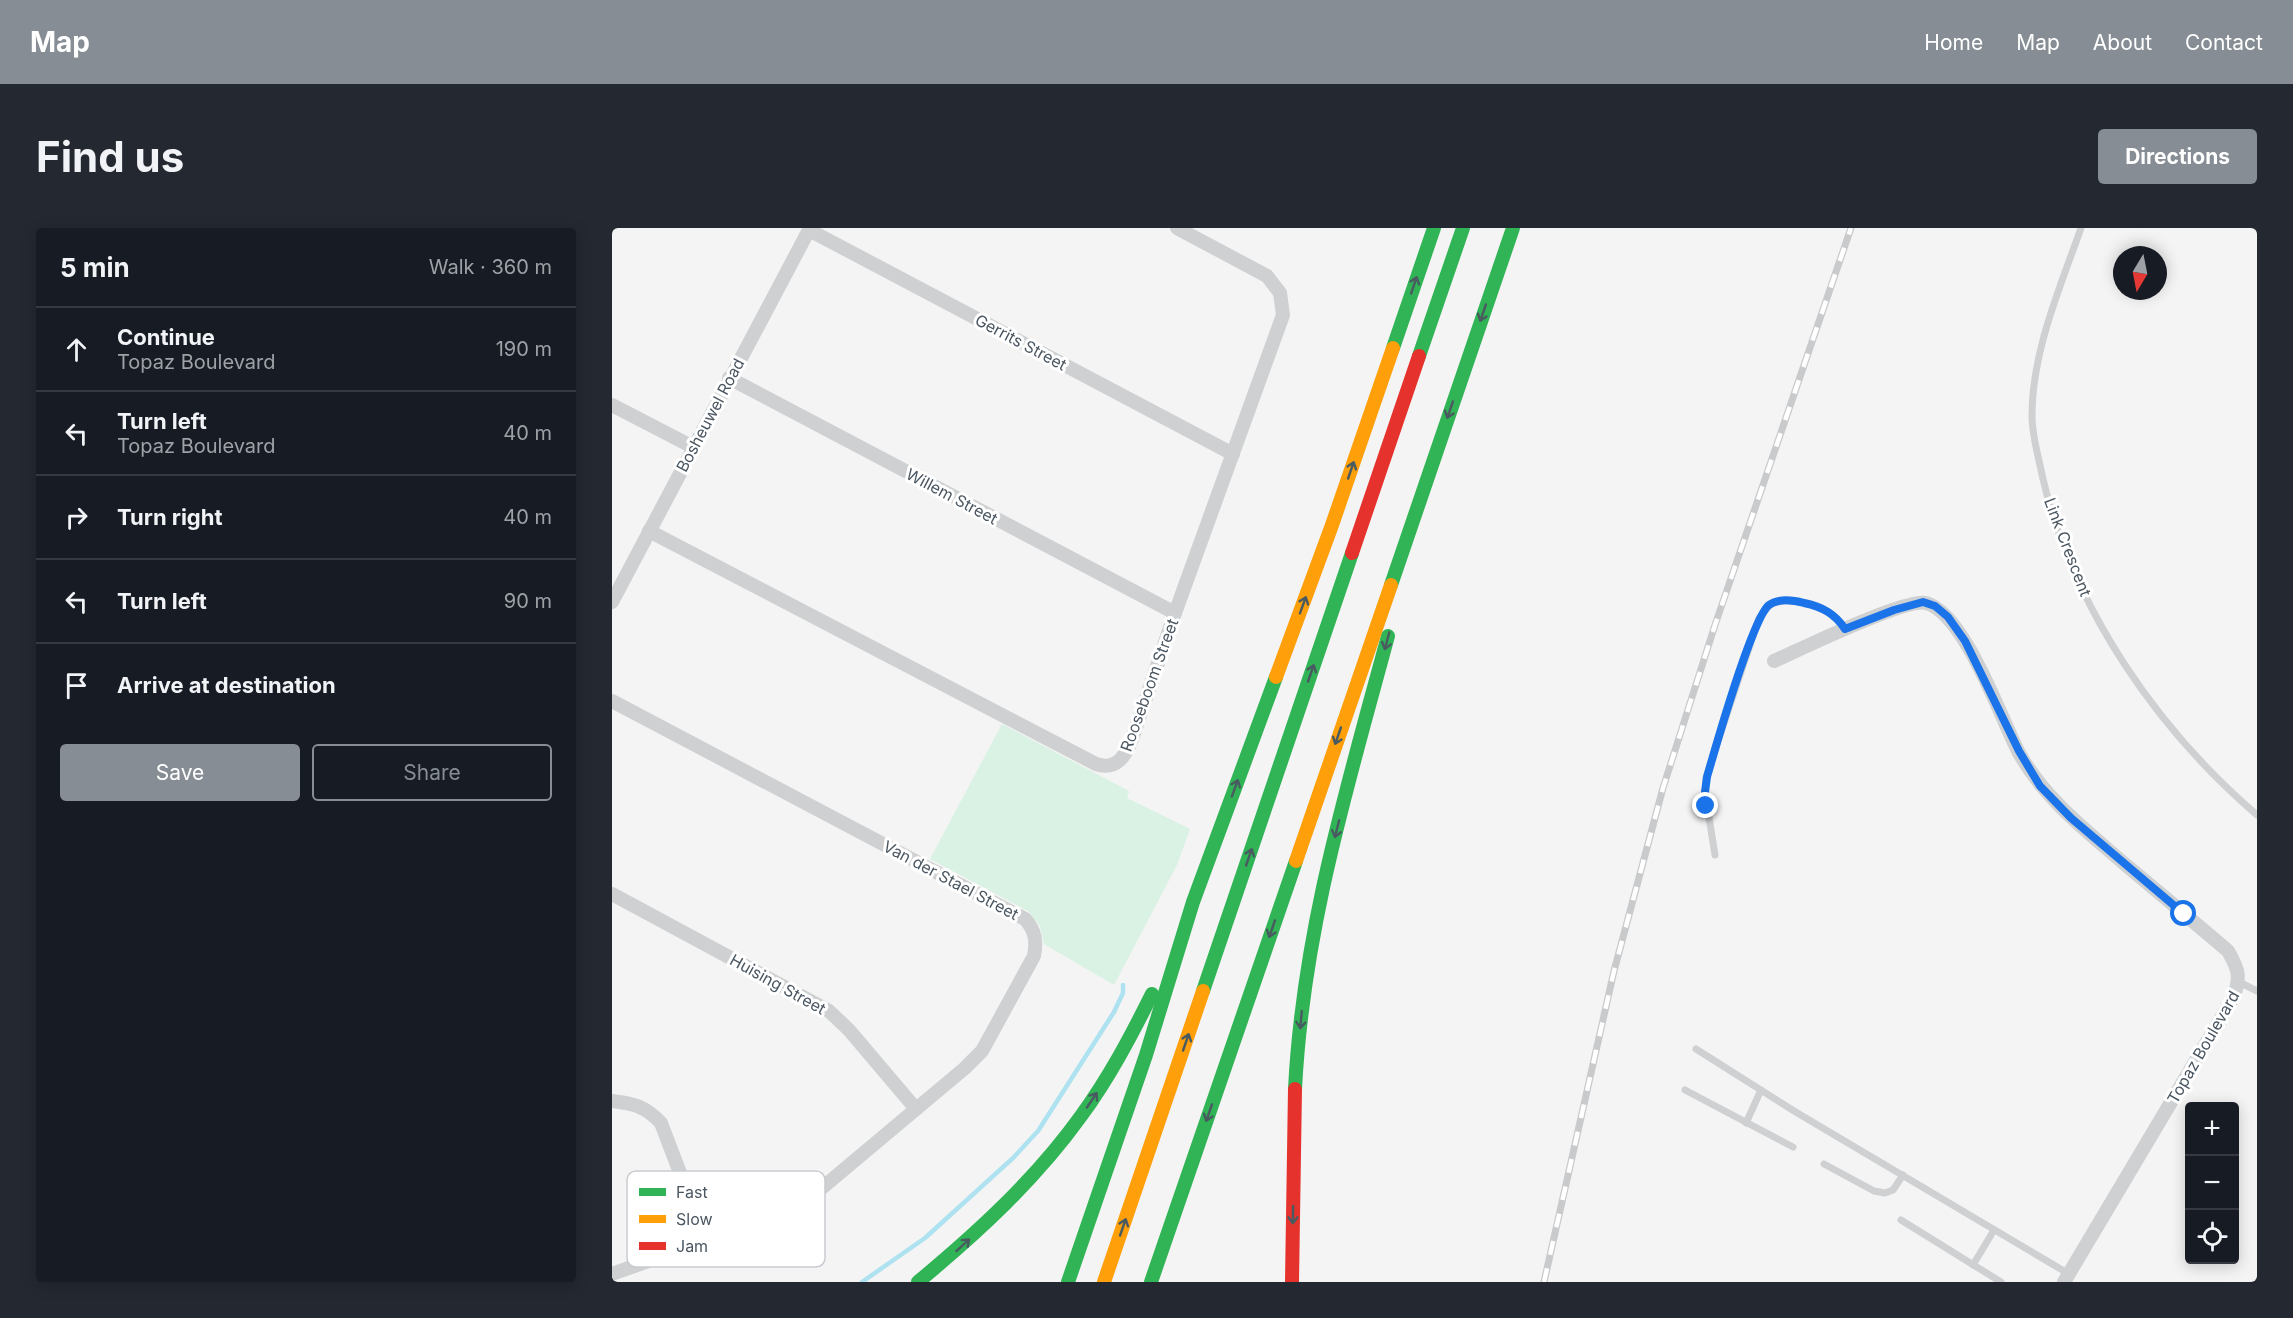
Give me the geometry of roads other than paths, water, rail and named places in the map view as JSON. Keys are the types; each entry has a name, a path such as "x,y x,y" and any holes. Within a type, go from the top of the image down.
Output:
{"highway":[{"path":"1068,1282 1146,1055 1193,902 1332,525 1434,228"},
{"path":"1104,1282 1463,228"},
{"path":"1151,1282 1513,228"},
{"path":"1292,1282 1295,1101 1300,1022 1311,940 1329,858 1432,462"},
{"path":"918,1282 957,1250 1020,1191 1094,1098 1134,1032 1193,902"}],"street":[{"name":"Rooseboom Street","path":"649,531 1101,766 1115,763 1125,754 1283,315 1280,293 1267,276 1177,228"},
{"name":"Gerrits Street","path":"810,229 1233,454"},
{"name":"Bosheuwel Road","path":"612,602 810,229"},
{"name":"Willem Street","path":"729,378 1175,613"},
{"path":"612,405 693,447"},
{"name":"Topaz Boulevard","path":"1774,661 1894,610 1923,602 1935,606 1948,617 1965,641 2019,751 2040,786 2071,818 2228,951 2236,966 2239,982 2226,1011 2066,1278"},
{"name":"Van der Stael Street","path":"612,701 1009,910 1025,919 1035,935 1034,956 982,1051 916,1110 825,1184"},
{"name":"Huising Street","path":"612,894 829,1011 849,1030 916,1110"},
{"path":"612,1101 636,1105 651,1112 661,1123 679,1171"},
{"name":"Van der Stael Street","path":"612,1274 632,1267"}],"lane":[{"name":"Link Crescent","path":"2081,228 2044,335 2034,384 2031,417 2050,506 2076,576 2112,645 2166,723 2233,794 2257,815"},
{"path":"1715,855 1706,806 1705,785 1759,618 1771,604 1792,600 1827,610 1845,629"},
{"path":"2239,982 2257,991"},
{"path":"1696,1049 1994,1230 2066,1278"},
{"path":"1685,1090 1793,1147"},
{"path":"1746,1123 1761,1090"},
{"path":"1824,1164 1880,1193 1893,1190 1903,1175"},
{"path":"1901,1220 2001,1282"},
{"path":"1973,1265 1994,1230"}],"waterway":[{"path":"862,1282 925,1238 1013,1158 1038,1131 1114,1012 1123,993 1123,985"}],"railway":[{"path":"1544,1282 1614,971 1663,788 1715,625 1851,228"}]}
